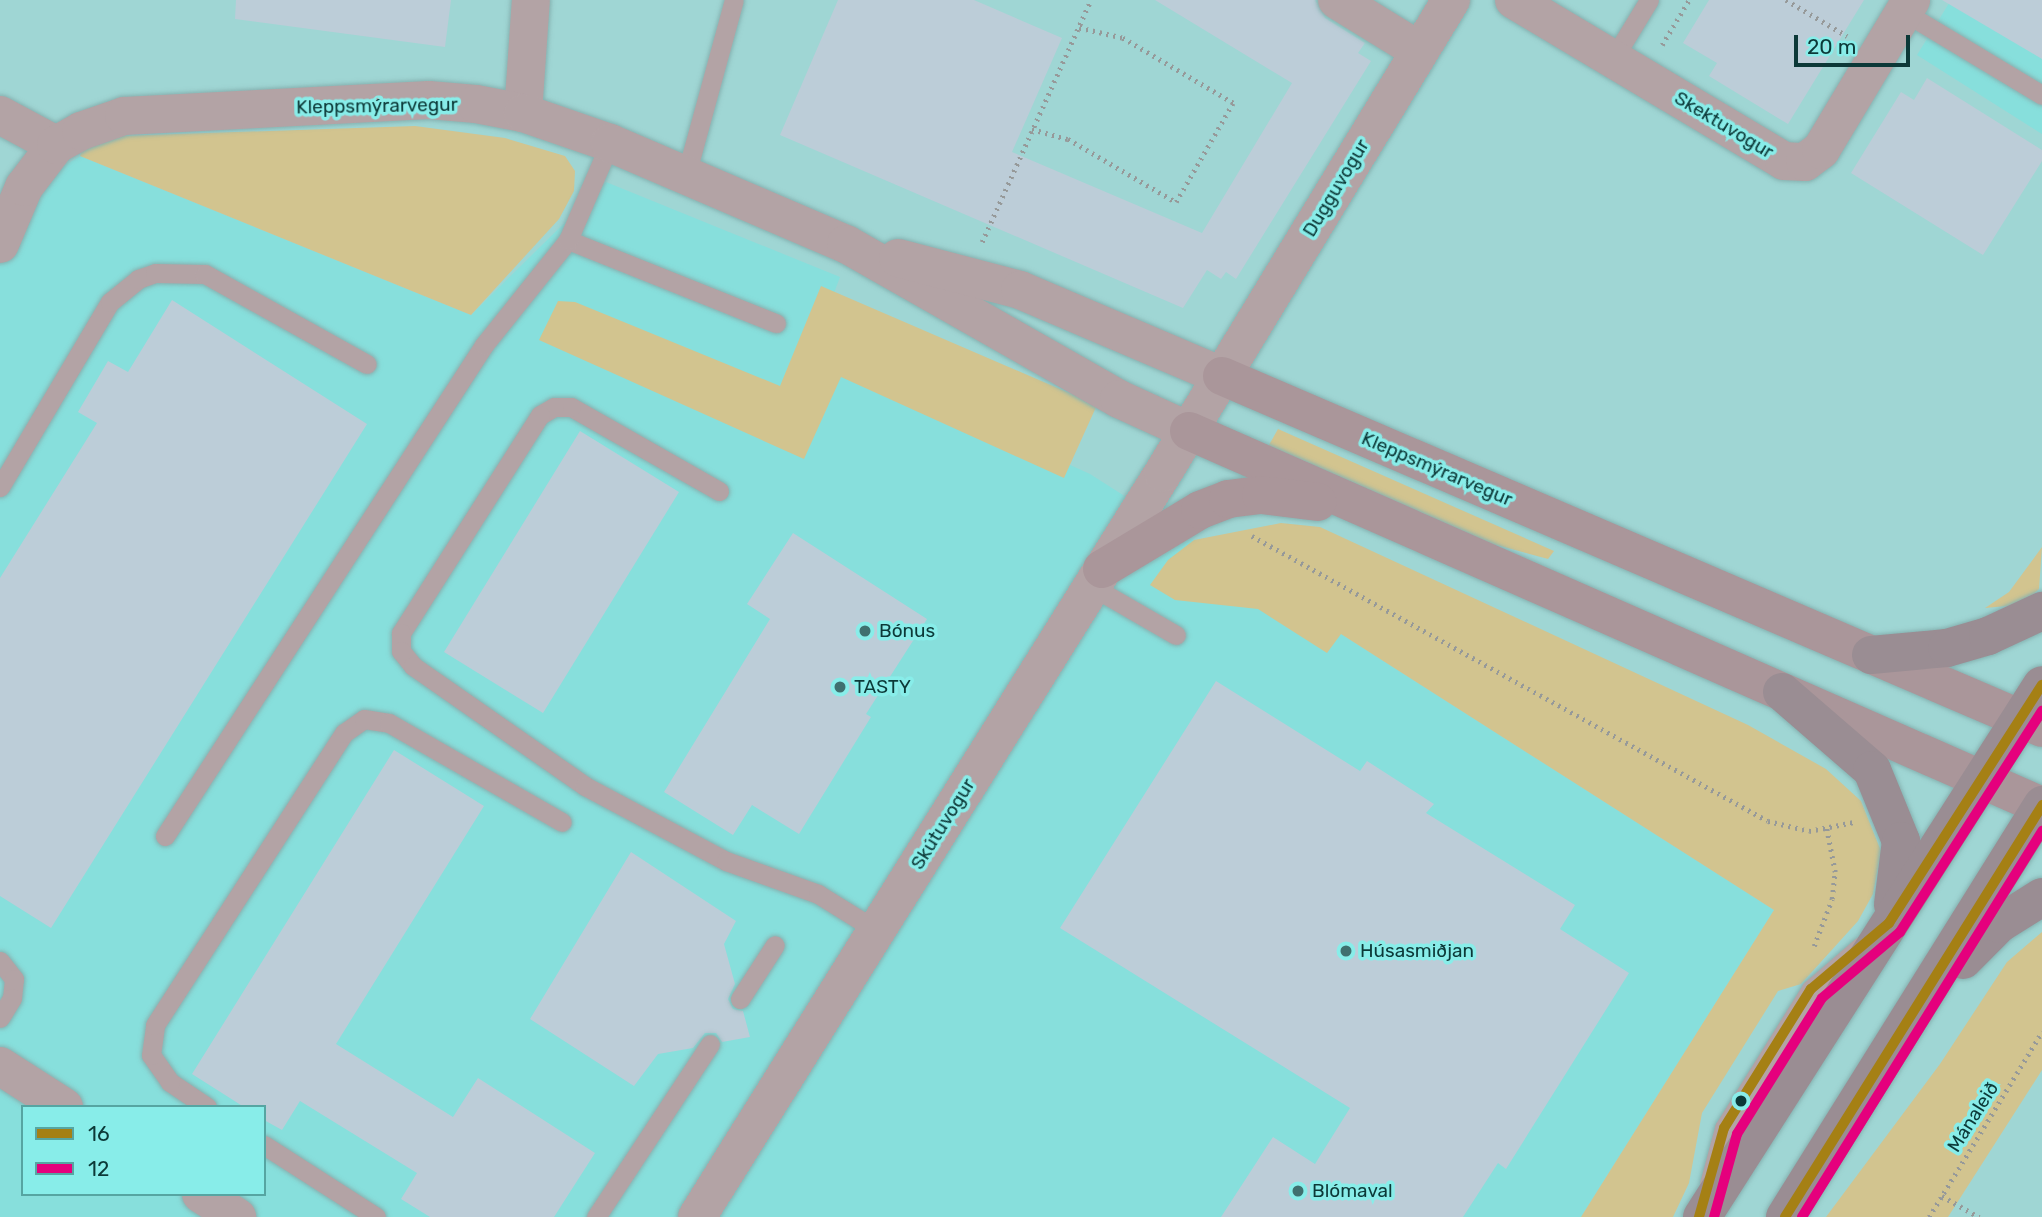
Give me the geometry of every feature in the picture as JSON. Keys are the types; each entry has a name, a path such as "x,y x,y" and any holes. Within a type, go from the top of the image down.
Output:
{"highway":[{"path":"1871,655 1947,648 1988,636 2042,611"},
{"path":"1701,1217 1981,778 2031,723 2042,685"},
{"path":"1782,692 1872,770 1901,841 1889,923"},
{"path":"1785,1217 2042,806"},
{"path":"1919,1003 1999,925 2042,897"}],"street":[{"path":"523,113 531,0"},
{"path":"1337,0 1420,51"},
{"name":"Dugguvogur","path":"1189,431 1451,0"},
{"name":"Skektuvogur","path":"1514,0 1784,161 1805,162 1821,150 1908,6"},
{"name":"Kleppsmýrarvegur","path":"57,145 81,131 124,116 429,100 523,113 610,143 846,244 1119,399 1386,520 2042,806"},
{"path":"0,115 57,145 24,187 0,244"},
{"name":"Kleppsmýrarvegur","path":"846,244 1020,290 2031,723"},
{"name":"Skútuvogur","path":"697,1217 1189,431"},
{"path":"1096,578 1170,527 1228,499 1292,496 1386,520"},
{"path":"0,1066 61,1105"},
{"path":"204,1196 237,1217"}],"lane":[{"path":"686,175 734,0"},
{"path":"1613,59 1649,0"},
{"path":"1908,6 2042,95"},
{"path":"165,836 484,345 568,240 610,143"},
{"path":"568,240 776,323"},
{"path":"0,487 110,302 130,284 155,272 205,274 367,364"},
{"path":"719,491 572,407 554,407 540,415 401,633 401,651 413,667 585,786 726,861 818,894 876,930"},
{"path":"1096,578 1176,635"},
{"path":"204,1105 170,1082 151,1055 155,1025 344,733 364,719 389,723 562,822"},
{"path":"740,999 775,945"},
{"path":"0,961 14,979 12,998 0,1018"},
{"path":"596,1217 710,1044"},
{"path":"266,1146 376,1217"}],"path":[{"path":"980,247 1091,0"},
{"path":"1657,53 1689,0"},
{"path":"1786,0 1849,37"},
{"path":"1032,129 1068,139 1176,202 1233,103 1122,38 1079,28"},
{"path":"1243,533 1768,821 1809,831 1864,820"},
{"path":"1810,954 1832,899 1835,872 1826,826"},
{"name":"Mánaleið","path":"1929,1217 2042,1032"},
{"path":"1942,1196 1979,1217"}],"shaded area":[{"path":"1951,0 2042,0 2042,134 1917,55"},
{"path":"415,126 505,138 565,156 575,171 574,191 559,219 471,315 80,156 84,146 118,136"},
{"path":"80,156 471,315 606,182 840,277 813,349 1090,474 1774,910 1581,1217 0,1217 0,205"},
{"path":"821,286 1097,405 1064,478 841,377 804,459 539,340 558,301 575,302 780,386"},
{"path":"1278,429 1554,551 1548,559 1460,535 1265,452"},
{"path":"1281,523 1320,527 1748,725 1826,769 1861,801 1881,851 1873,894 1858,921 1801,984 1778,991 1702,1113 1689,1183 1673,1217 1581,1217 1774,910 1341,634 1327,653 1258,609 1175,600 1150,585 1168,560 1194,540"},
{"path":"2042,547 2039,589 2014,612 2007,606 1985,608 2009,592"},
{"path":"2042,932 2042,1070 1948,1217 1826,1217 1940,1064 2007,962"}],"building":[{"path":"236,0 451,0 445,47 235,19"},
{"path":"838,0 974,0 1062,38 1012,152 1202,233 1292,83 1155,0 1315,0 1325,18 1365,43 1358,53 1371,61 1236,279 1226,272 1221,279 1207,270 1183,308 780,135"},
{"path":"1709,0 1864,0 1788,124 1709,76 1717,63 1683,43"},
{"path":"1942,0 2042,0 2042,59"},
{"path":"1927,78 2042,150 2042,161 1983,255 1851,173 1901,92 1914,100"},
{"path":"172,300 367,424 51,928 0,896 0,578 97,423 78,412 108,361 128,372"},
{"path":"580,431 679,492 543,713 444,652"},
{"path":"793,533 927,619 866,714 871,717 799,834 752,805 733,835 664,792 770,619 747,604"},
{"name":"Húsasmiðjan","path":"1216,681 1360,771 1367,761 1434,804 1426,813 1575,905 1560,929 1629,973 1506,1169 1498,1163 1463,1217 1221,1217 1273,1137 1315,1164 1350,1108 1060,928"},
{"path":"394,750 484,806 336,1044 453,1117 478,1078 595,1153 554,1217 430,1217 401,1199 417,1173 300,1101 282,1130 266,1121 266,1105 241,1105 192,1074"},
{"path":"631,852 736,921 724,944 735,984 728,999 733,1009 743,1011 750,1037 722,1042 716,1033 705,1033 693,1048 658,1054 634,1086 530,1019"}],"transit line":[{"name":"16","path":"1699,1217 1724,1128 1811,989 1889,923 2042,685"},
{"name":"12","path":"1714,1217 1737,1134 1822,998 1900,932 2042,711"},
{"name":"16","path":"1785,1217 2042,805"},
{"name":"12","path":"1802,1217 2042,831"}],"place":[{"name":"Bónus","path":"865,631"},
{"name":"TASTY","path":"840,687"},
{"name":"Húsasmiðjan","path":"1346,951"},
{"name":"Blómaval","path":"1298,1191"}]}
